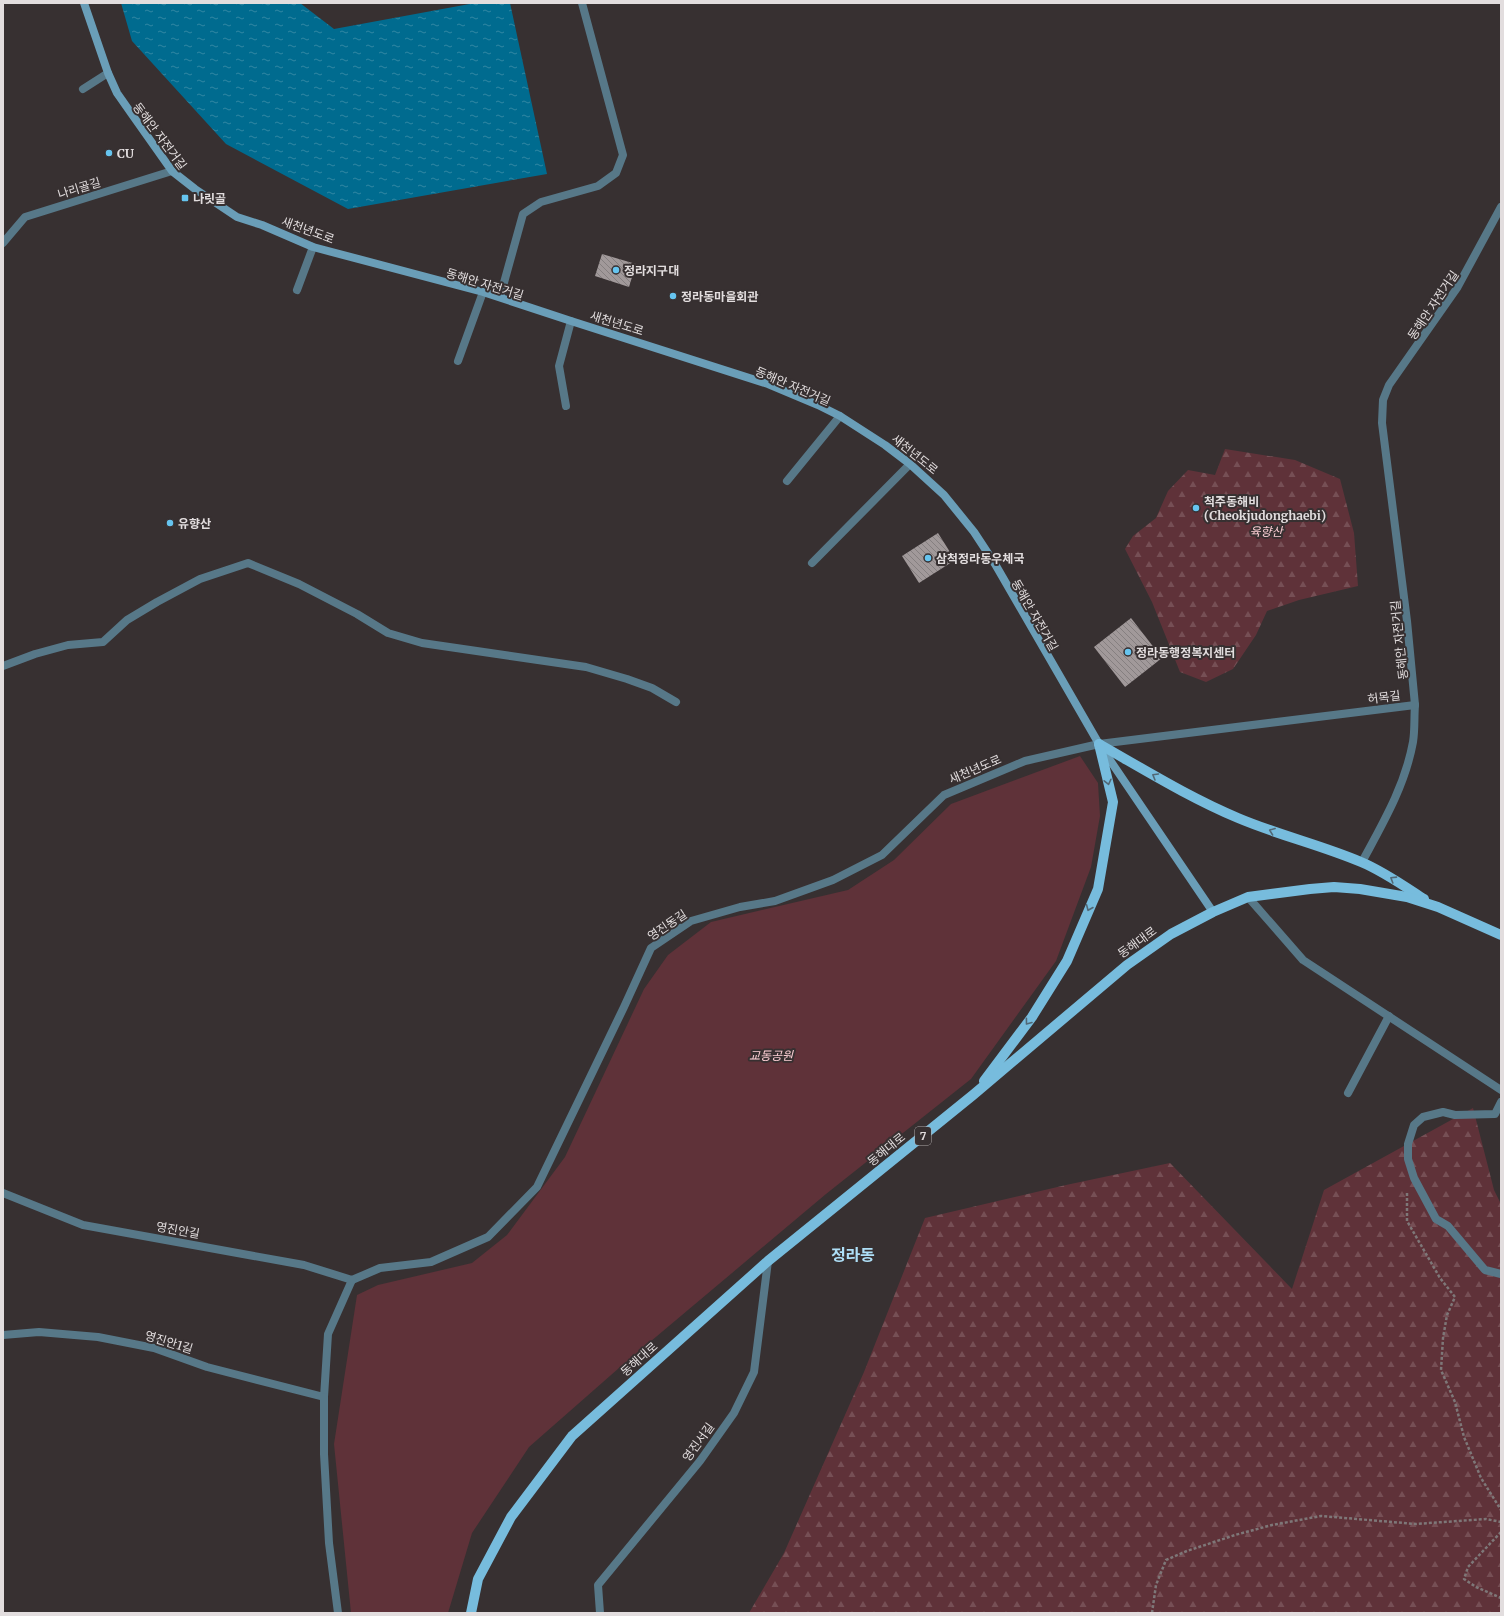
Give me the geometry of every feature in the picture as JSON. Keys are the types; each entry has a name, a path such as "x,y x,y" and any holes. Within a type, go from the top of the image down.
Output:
{"main road":[{"path":"1099,744 1174,787 1238,818 1281,835 1362,862 1387,875 1438,907"},
{"path":"973,1095 1032,1017 1067,961 1098,889 1113,802 1099,744"},
{"name":"동해대로","path":"471,1613 478,1579 511,1517 572,1436 768,1261 973,1095 1127,965 1171,934 1213,912 1248,898 1334,887 1384,892 1407,897 1438,907 1501,935"}],"street":[{"name":"새천년도로","path":"84,3 101,56 117,93 172,171 195,189 237,217 262,225 313,247 484,292 768,384 812,402 840,416 885,445 910,464 944,495 974,532 995,564 1099,744 1213,912"},
{"path":"500,297 523,214 541,202 598,186 616,173 623,155 582,3"},
{"path":"83,88 108,73"},
{"name":"나리골길","path":"3,243 25,216 172,171"},
{"name":"허목길","path":"1099,744 1415,705 1407,621 1382,423 1383,400 1389,385 1457,288 1501,207"},
{"path":"297,290 313,247"},
{"path":"458,361 484,292"},
{"path":"566,406 559,366 571,321"},
{"path":"787,481 840,416"},
{"path":"812,563 910,464"},
{"path":"3,666 68,644 103,642 127,620 157,602 200,579 248,563 299,584 357,614 388,633 422,643 586,667 640,683 676,702"},
{"path":"1362,862 1389,813 1403,783 1413,740 1415,705"},
{"name":"새천년도로","path":"882,855 944,794 1025,761 1099,744"},
{"name":"영진동길","path":"352,1280 380,1268 431,1262 488,1237 537,1187 651,948 691,921 740,907 775,901 833,880 882,855"},
{"path":"1248,898 1302,960 1501,1090"},
{"path":"1348,1093 1389,1016"},
{"path":"1501,1102 1495,1114 1455,1115 1443,1112 1423,1117 1414,1125 1408,1144 1408,1159 1414,1178 1436,1219 1448,1226 1484,1270 1501,1274"},
{"name":"영진안길","path":"3,1193 83,1225 304,1265 352,1280"},
{"name":"영진서길","path":"600,1613 598,1586 700,1461 734,1413 754,1372 768,1261"},
{"path":"338,1613 329,1543 324,1454 324,1397 328,1334 352,1280"},
{"name":"영진안1길","path":"3,1335 39,1332 105,1338 154,1348 207,1367 324,1397"}],"path":[{"path":"1414,1178 1407,1192 1408,1221 1440,1278 1455,1297 1447,1315 1443,1338 1441,1370 1455,1402 1464,1437 1481,1478 1501,1510"},
{"path":"1152,1613 1156,1585 1166,1560 1187,1551 1272,1525 1321,1516 1416,1524 1486,1519 1501,1522"},
{"path":"1501,1532 1468,1567 1464,1579 1476,1587 1501,1598"}],"green space":[{"name":"육향산","path":"1225,449 1295,460 1340,479 1354,533 1358,586 1299,600 1267,611 1256,635 1233,669 1206,682 1180,672 1152,602 1125,549 1133,536 1156,518 1168,491 1188,470 1215,475"},
{"name":"교동공원","path":"1080,756 1098,783 1100,816 1091,867 1056,961 971,1079 826,1194 619,1368 529,1447 472,1533 448,1613 351,1613 334,1444 357,1295 378,1285 472,1263 507,1235 565,1157 644,989 668,955 711,922 848,890 894,860 951,804"},
{"path":"1473,1108 1494,1190 1501,1204 1501,1613 749,1613 784,1553 864,1372 925,1218 1066,1185 1170,1163 1292,1289 1324,1190"}],"water":[{"path":"121,3 300,3 334,29 475,3 510,3 547,174 348,209 226,144 132,41"}],"building":[{"name":"정라지구대","path":"602,254 636,264 629,287 595,276"},
{"name":"삼척정라동우체국","path":"938,533 955,560 919,583 902,556"},
{"name":"정라동행정복지센터","path":"1131,618 1162,658 1125,687 1094,647"}],"place":[{"name":"CU","path":"109,153"},
{"name":"나릿골","path":"185,198"},
{"name":"정라지구대","path":"616,270"},
{"name":"정라동마을회관","path":"673,296"},
{"name":"척주동해비 (Cheokjudonghaebi)","path":"1196,508"},
{"name":"유향산","path":"170,523"},
{"name":"삼척정라동우체국","path":"928,558"},
{"name":"정라동행정복지센터","path":"1128,652"}],"district":[{"name":"정라동","path":"853,1255"}]}
